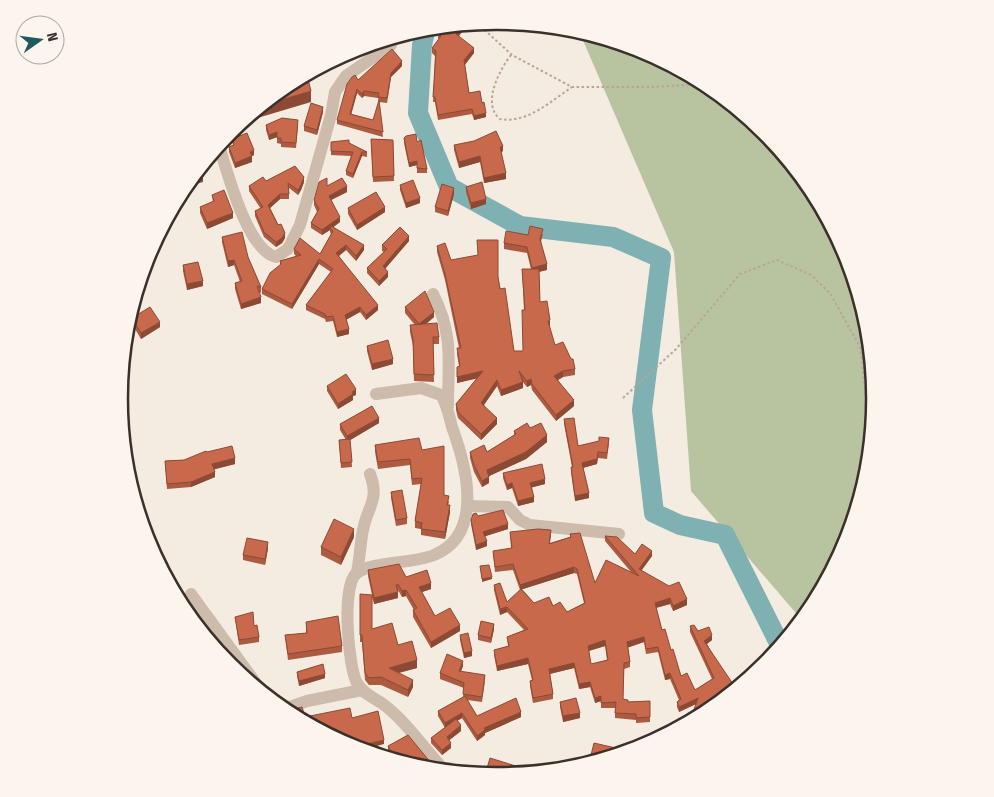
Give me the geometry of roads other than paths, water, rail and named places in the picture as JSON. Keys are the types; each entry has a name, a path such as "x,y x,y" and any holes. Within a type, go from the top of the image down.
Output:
{"street":[{"path":"222,154 241,211 253,236 268,255 276,257 288,249 300,226 331,115 335,92 346,76 386,48"},
{"path":"433,294 442,312 448,338 448,411"},
{"path":"357,572 368,568 422,559 442,551 456,537 467,506 468,493 465,466 448,411 441,395 428,389 408,388 376,394"},
{"path":"370,474 374,486 373,502 363,528 357,572 351,584 348,612 351,661 356,681 362,690 390,710 437,762"},
{"path":"467,506 508,506 520,520 536,527 619,534"},
{"path":"191,594 243,666"},
{"path":"293,706 307,701 362,690"}],"waterway":[{"path":"424,37 418,113 449,187 520,226 613,237 661,258 642,410 654,513 680,525 725,535 776,638"}]}
